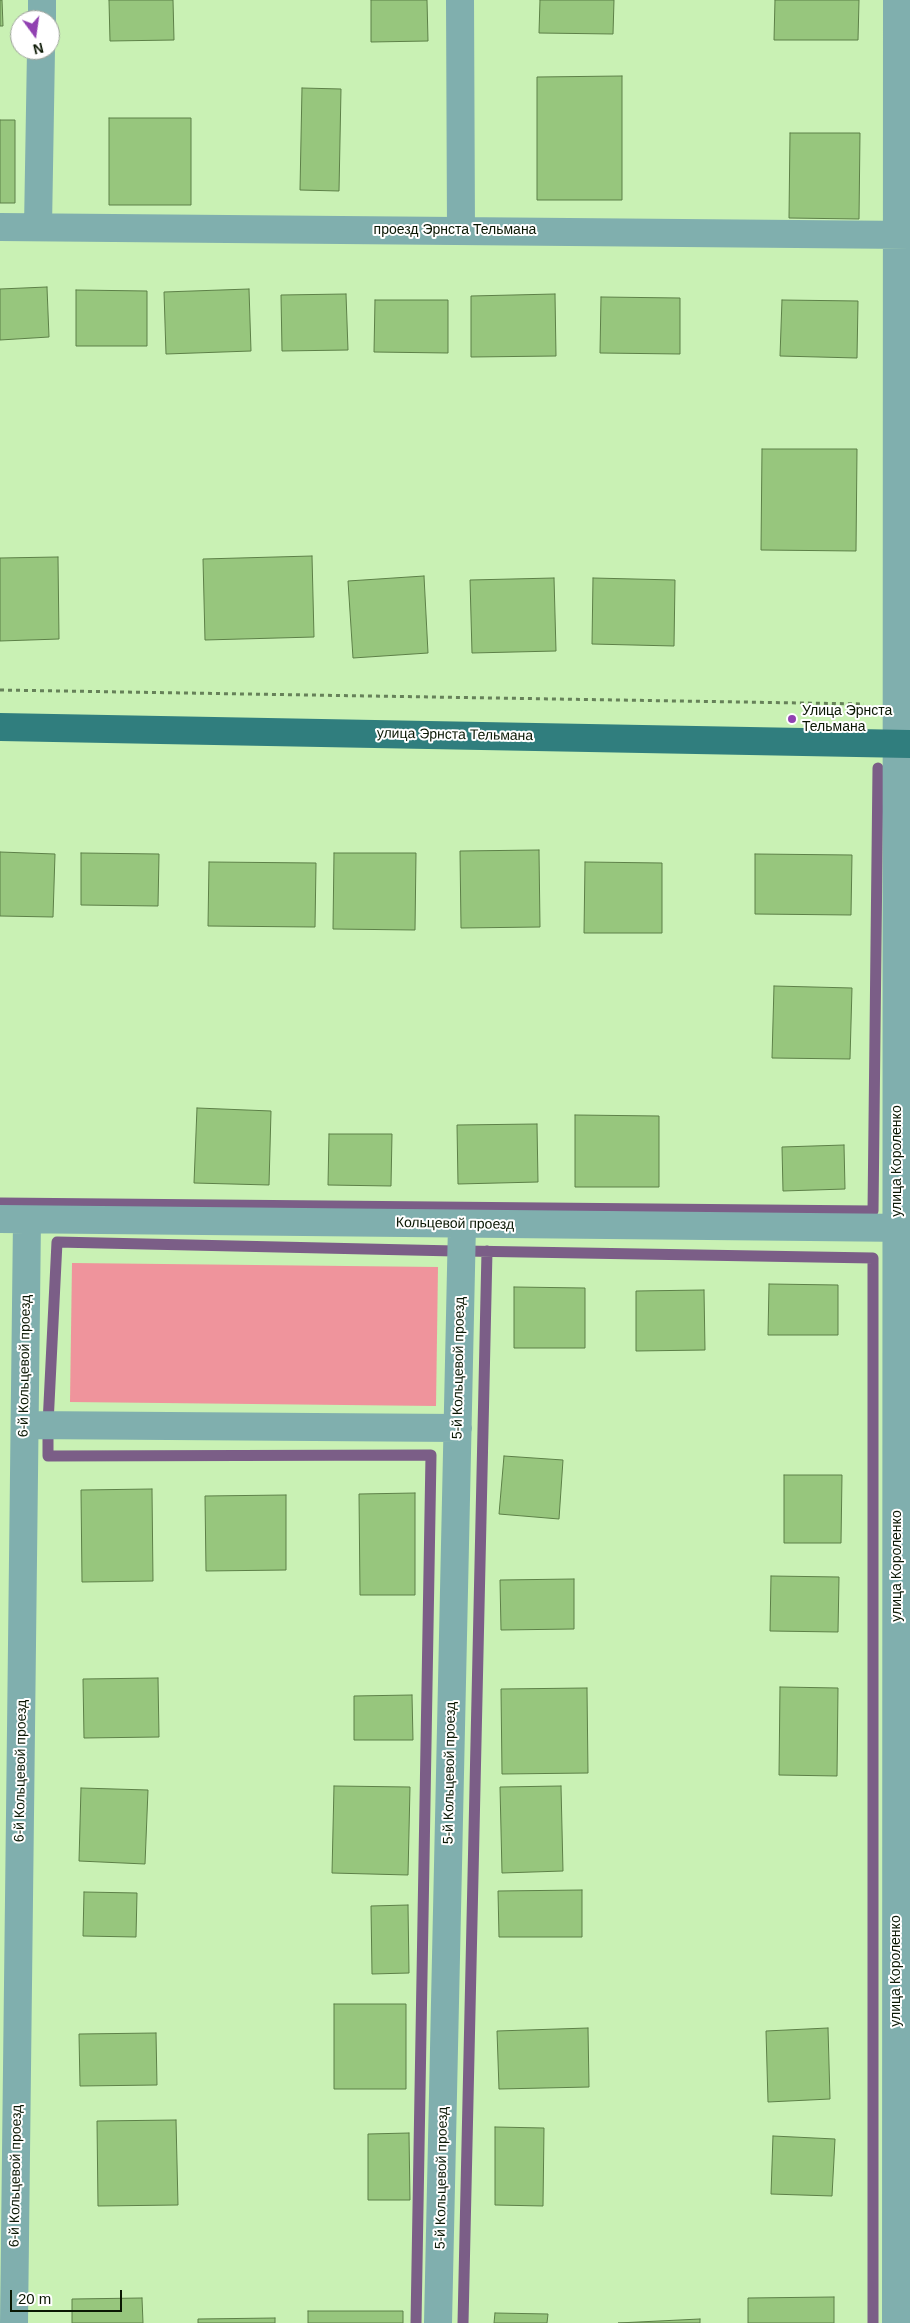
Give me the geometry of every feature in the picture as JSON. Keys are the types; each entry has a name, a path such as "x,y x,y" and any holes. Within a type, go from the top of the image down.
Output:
{"main road":[{"name":"улица Эрнста Тельмана","path":"0,727 904,744"}],"street":[{"path":"460,0 461,229"},
{"name":"улица Короленко","path":"896,2323 904,1228 904,744 898,705 904,235 897,0"},
{"path":"38,227 41,60"},
{"name":"проезд Эрнста Тельмана","path":"0,227 461,229 904,235"},
{"name":"Кольцевой проезд","path":"0,1219 904,1228"},
{"name":"6-й Кольцевой проезд","path":"14,2323 27,1220"},
{"name":"5-й Кольцевой проезд","path":"438,2323 462,1224"},
{"path":"25,1426 458,1428"}],"path":[{"path":"0,690 898,705"}],"shaded area":[{"path":"72,1263 438,1267 436,1406 70,1402"}],"building":[{"path":"0,0 2,0 3,26 0,26"},
{"path":"109,0 173,0 174,40 110,41"},
{"path":"371,0 427,0 428,41 371,42"},
{"path":"540,0 614,0 613,34 539,33"},
{"path":"775,0 859,0 858,40 774,40"},
{"path":"622,76 622,200 537,200 537,77"},
{"path":"302,88 341,89 339,191 300,190"},
{"path":"109,118 191,118 191,205 109,205"},
{"path":"0,120 15,120 15,203 0,203"},
{"path":"790,133 860,133 859,219 789,218"},
{"path":"47,287 49,337 0,340 0,289"},
{"path":"249,289 251,351 166,354 164,292"},
{"path":"76,290 147,291 147,346 76,346"},
{"path":"346,294 348,350 282,351 281,295"},
{"path":"555,294 556,356 471,357 471,296"},
{"path":"601,297 680,298 680,354 600,353"},
{"path":"375,300 448,300 448,353 374,352"},
{"path":"782,300 858,301 857,358 780,356"},
{"path":"762,449 857,449 856,551 761,550"},
{"path":"312,556 314,637 205,640 203,559"},
{"path":"58,557 59,639 0,641 0,558"},
{"path":"424,576 428,653 353,658 348,581"},
{"path":"554,578 556,651 472,653 470,580"},
{"path":"593,578 675,580 674,646 592,644"},
{"path":"539,850 540,927 461,928 460,851"},
{"path":"0,852 55,854 53,917 0,916"},
{"path":"81,853 159,854 158,906 81,905"},
{"path":"334,853 416,853 415,930 333,929"},
{"path":"755,854 852,855 851,915 755,914"},
{"path":"209,862 316,863 315,927 208,926"},
{"path":"585,862 662,863 662,933 584,933"},
{"path":"774,986 852,988 850,1059 772,1058"},
{"path":"197,1108 271,1111 269,1185 194,1183"},
{"path":"575,1115 659,1116 659,1187 575,1187"},
{"path":"537,1124 538,1182 458,1184 457,1125"},
{"path":"329,1134 392,1134 391,1186 328,1185"},
{"path":"844,1145 845,1189 783,1191 782,1147"},
{"path":"769,1284 838,1285 838,1335 768,1335"},
{"path":"514,1287 585,1288 585,1348 514,1348"},
{"path":"704,1290 705,1350 636,1351 636,1291"},
{"path":"504,1456 563,1460 559,1519 499,1514"},
{"path":"784,1475 842,1475 841,1543 784,1543"},
{"path":"152,1489 153,1581 82,1582 81,1490"},
{"path":"415,1493 415,1595 360,1595 359,1494"},
{"path":"286,1495 286,1570 206,1571 205,1496"},
{"path":"771,1576 839,1577 838,1632 770,1631"},
{"path":"574,1579 574,1629 501,1630 500,1580"},
{"path":"158,1678 159,1737 84,1738 83,1679"},
{"path":"780,1687 838,1688 837,1776 779,1775"},
{"path":"587,1688 588,1773 502,1774 501,1689"},
{"path":"412,1695 413,1740 354,1740 354,1696"},
{"path":"334,1786 410,1787 408,1875 332,1873"},
{"path":"561,1786 563,1871 502,1873 500,1787"},
{"path":"81,1788 148,1790 145,1864 79,1861"},
{"path":"582,1890 582,1937 499,1937 498,1891"},
{"path":"84,1892 137,1893 136,1937 83,1936"},
{"path":"408,1905 409,1973 372,1974 371,1906"},
{"path":"334,2004 406,2004 406,2089 334,2089"},
{"path":"588,2028 589,2087 499,2089 497,2031"},
{"path":"828,2028 830,2099 768,2102 766,2031"},
{"path":"156,2033 157,2085 80,2086 79,2034"},
{"path":"176,2120 178,2205 98,2206 97,2121"},
{"path":"495,2127 544,2128 543,2206 495,2205"},
{"path":"409,2133 410,2200 368,2200 368,2134"},
{"path":"773,2136 835,2139 832,2196 771,2194"},
{"path":"834,2297 834,2323 748,2323 748,2298"},
{"path":"142,2298 143,2323 72,2323 72,2299"},
{"path":"308,2311 403,2311 403,2323 308,2323"},
{"path":"495,2313 548,2314 547,2323 494,2323"},
{"path":"275,2318 275,2323 198,2323 198,2319"},
{"path":"700,2319 700,2323 618,2323"}],"waterway":[{"path":"0,1203 873,1211 878,768"},
{"path":"48,1424 57,1242 455,1251"},
{"path":"465,1251 873,1258 873,2323"},
{"path":"463,2323 487,1251"},
{"path":"48,1429 48,1456 431,1455 416,2323"}],"place":[{"name":"Улица Эрнста Тельмана","path":"792,719"}]}
